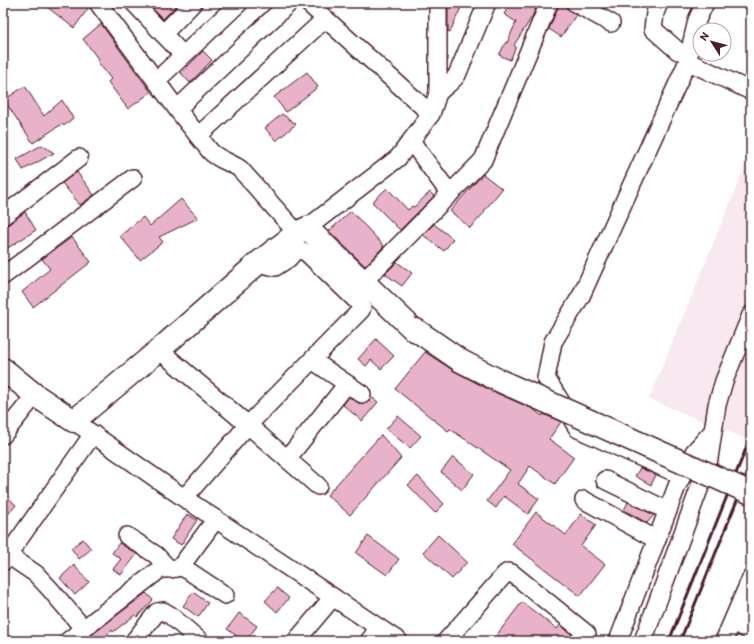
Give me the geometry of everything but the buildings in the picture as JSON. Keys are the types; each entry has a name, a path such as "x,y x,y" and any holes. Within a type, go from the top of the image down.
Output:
{"main road":[{"path":"3,369 35,395 74,421 159,350 258,262 302,231 364,282 414,330 461,361 498,380 751,493"}],"street":[{"path":"98,3 177,109 214,155 234,164 240,169 302,231 398,158 430,114 438,93 434,6"},
{"path":"134,3 183,55"},
{"path":"163,34 193,3"},
{"path":"156,80 240,3"},
{"path":"177,109 289,3"},
{"path":"308,3 430,114"},
{"path":"438,93 457,75 487,3"},
{"path":"364,282 483,160 549,3"},
{"path":"575,3 611,23"},
{"path":"659,3 655,13 653,29 682,57 693,64 751,91"},
{"path":"682,476 578,429 546,378 553,342 581,296 697,20 706,3"},
{"path":"198,136 326,19"},
{"path":"411,141 450,194"},
{"path":"3,216 79,158"},
{"path":"3,276 133,178"},
{"path":"184,498 248,425 361,310 362,307 307,253 301,250 296,250 289,258 275,268 258,262"},
{"path":"643,641 708,465 717,405 724,381 751,315"},
{"path":"159,350 318,486"},
{"path":"312,360 362,394"},
{"path":"287,459 347,384"},
{"path":"3,436 35,395"},
{"path":"74,421 184,498 400,641"},
{"path":"618,641 682,476 694,452 713,432"},
{"path":"84,629 50,588 36,574 5,558 93,434"},
{"path":"605,480 668,511"},
{"path":"584,500 657,540"},
{"path":"68,641 159,570 175,567 216,519"},
{"path":"127,536 175,567 225,595"},
{"path":"446,641 504,574 508,572 512,573 587,634"},
{"path":"724,641 751,578"},
{"path":"296,641 333,597"},
{"path":"134,641 157,612 163,611 170,615 200,641"},
{"path":"733,621 751,632"},
{"path":"369,641 379,628"}],"shaded area":[{"path":"751,152 751,441 649,399"}],"railway":[{"path":"669,641 751,436"},
{"path":"680,641 751,466"}]}
